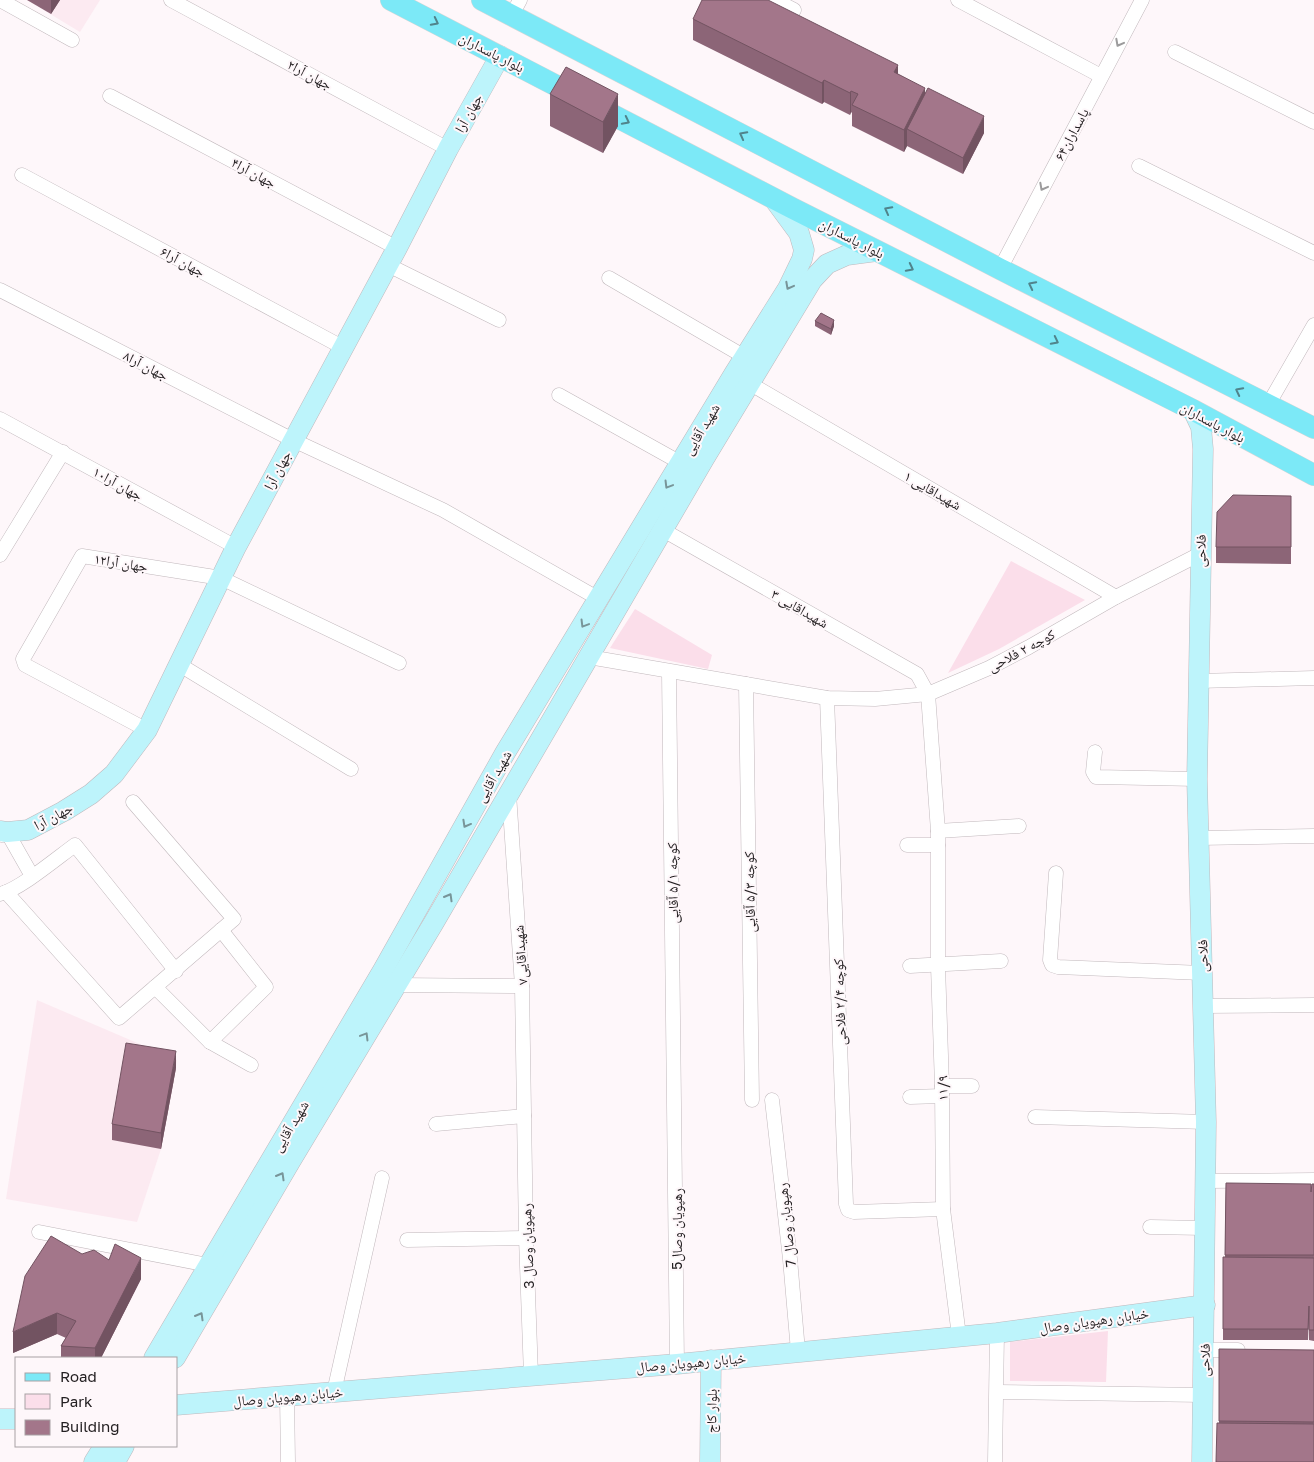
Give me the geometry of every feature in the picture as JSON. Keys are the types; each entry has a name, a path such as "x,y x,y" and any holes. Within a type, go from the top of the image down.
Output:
{"main road":[{"name":"بلوار پاسداران","path":"391,0 877,251 1193,410 1314,475"},
{"path":"482,0 516,7 1000,269 1314,428"}],"street":[{"path":"0,0 72,40"},
{"name":"جهان آرا۲","path":"171,0 448,149"},
{"path":"775,0 794,10"},
{"path":"958,0 1101,76"},
{"name":"پاسداران۶۴","path":"1000,269 1142,0"},
{"path":"1175,52 1314,122"},
{"name":"جهان آرا","path":"2,833 28,830 64,812 91,794 114,774 147,730 236,548 393,257 448,149 500,56"},
{"name":"جهان آرا۴","path":"110,96 393,257 499,320"},
{"path":"1139,166 1314,253"},
{"name":"جهان آرا۶","path":"22,175 344,348"},
{"name":"شهید آقایی","path":"155,1357 208,1266 317,1098 396,986 749,383 753,361 802,260 804,250 800,233 773,197"},
{"name":"شهید آقایی","path":"176,1357 317,1098 384,970 505,754 681,463 820,271 827,264 847,255 877,251"},
{"path":"802,260 808,256 817,258 820,264 820,271"},
{"path":"609,278 753,361"},
{"name":"جهان آرا۸","path":"0,290 293,440 443,510 599,599"},
{"path":"1268,405 1314,325"},
{"name":"۱ شهیداقایی","path":"749,383 1116,598"},
{"path":"559,395 681,463"},
{"name":"فلاحی","path":"1193,410 1201,427 1202,449 1197,779 1206,1122 1202,1462"},
{"name":"جهان آرا۱۰","path":"0,419 236,548"},
{"path":"1202,449 1211,440 1219,437 1240,436"},
{"path":"0,555 63,452"},
{"name":"۳ شهیداقایی","path":"663,530 917,674 928,694"},
{"name":"کوچه ۲ فلاحی","path":"589,657 827,698 875,699 928,694 989,668 1200,554"},
{"name":"جهان آرا۱۲","path":"147,730 25,665 23,659 82,556 221,578"},
{"path":"221,578 399,663"},
{"path":"180,665 351,769"},
{"name":"کوچه ۵/۱ آقایی","path":"670,672 675,1094"},
{"path":"1198,681 1314,678"},
{"name":"کوچه ۵/۳ آقایی","path":"746,684 752,1100"},
{"name":"۱۱/۹","path":"928,694 938,838 938,966 943,1209 959,1336"},
{"name":"کوچه ۲/۴ فلاحی","path":"827,698 846,1204 848,1210 854,1212 943,1209"},
{"path":"1095,752 1093,772 1096,777 1197,779"},
{"name":"شهیداقایی۷","path":"509,794 522,986 524,1116"},
{"path":"132,802 234,919 176,971 119,1018 3,893 32,876 75,845 176,971"},
{"path":"907,844 1019,826"},
{"path":"2,833 32,876"},
{"path":"1199,838 1314,836"},
{"path":"1056,874 1050,960 1052,965 1202,973"},
{"path":"210,1042 266,987 221,930"},
{"path":"910,966 938,966 1001,961"},
{"path":"396,986 522,986"},
{"path":"155,987 210,1042 251,1066"},
{"path":"1202,1006 1314,1005"},
{"path":"910,1097 972,1086"},
{"name":"رهپویان وصال5","path":"675,1094 677,1364"},
{"name":"7 رهپویان وصال","path":"772,1100 790,1259 798,1351"},
{"path":"436,1124 524,1116"},
{"name":"3 رهپویان وصال","path":"524,1116 531,1375"},
{"path":"1035,1117 1206,1122"},
{"path":"334,1392 382,1178"},
{"path":"1206,1181 1314,1180"},
{"path":"1150,1227 1204,1228"},
{"path":"39,1232 208,1266"},
{"path":"407,1240 526,1238"},
{"name":"خیابان رهپویان وصال","path":"178,1405 677,1364 997,1333 1205,1305"},
{"path":"995,1462 997,1333"},
{"path":"1204,1350 1250,1350"},
{"name":"بلوار کاج","path":"710,1462 711,1360"},
{"path":"997,1392 1203,1395"},
{"path":"287,1396 288,1462"},
{"path":"0,1419 15,1419"},
{"path":"103,1453 121,1447"}],"shaded area":[{"path":"27,0 100,0 80,32"},
{"path":"37,1000 177,1060 161,1149 137,1222 6,1199"}],"green space":[{"path":"1011,561 1085,600 999,649 948,673"},
{"path":"635,609 712,655 708,669 610,648"},
{"path":"1108,1331 1106,1382 1010,1381 1010,1342"}],"building":[{"path":"702,0 768,0 898,65 894,72 925,88 904,130 852,105 858,94 851,91 850,93 824,80 822,83 693,19"},
{"path":"566,67 618,94 603,122 550,94"},
{"path":"928,88 984,116 963,158 907,129"},
{"path":"821,313 834,320 831,329 815,321"},
{"path":"1233,495 1291,496 1291,547 1216,547 1217,512"},
{"path":"126,1043 176,1051 161,1133 112,1124"},
{"path":"1226,1183 1311,1184 1311,1192 1312,1184 1314,1184 1314,1255 1225,1255"},
{"path":"51,1236 82,1254 94,1250 109,1260 115,1244 141,1258 95,1348 61,1346 76,1321 57,1313 13,1332 25,1276"},
{"path":"1223,1257 1314,1258 1314,1330 1309,1330 1309,1306 1308,1329 1223,1329"},
{"path":"1219,1349 1314,1350 1314,1422 1219,1421"},
{"path":"1217,1423 1314,1424 1314,1462 1216,1462"}]}
